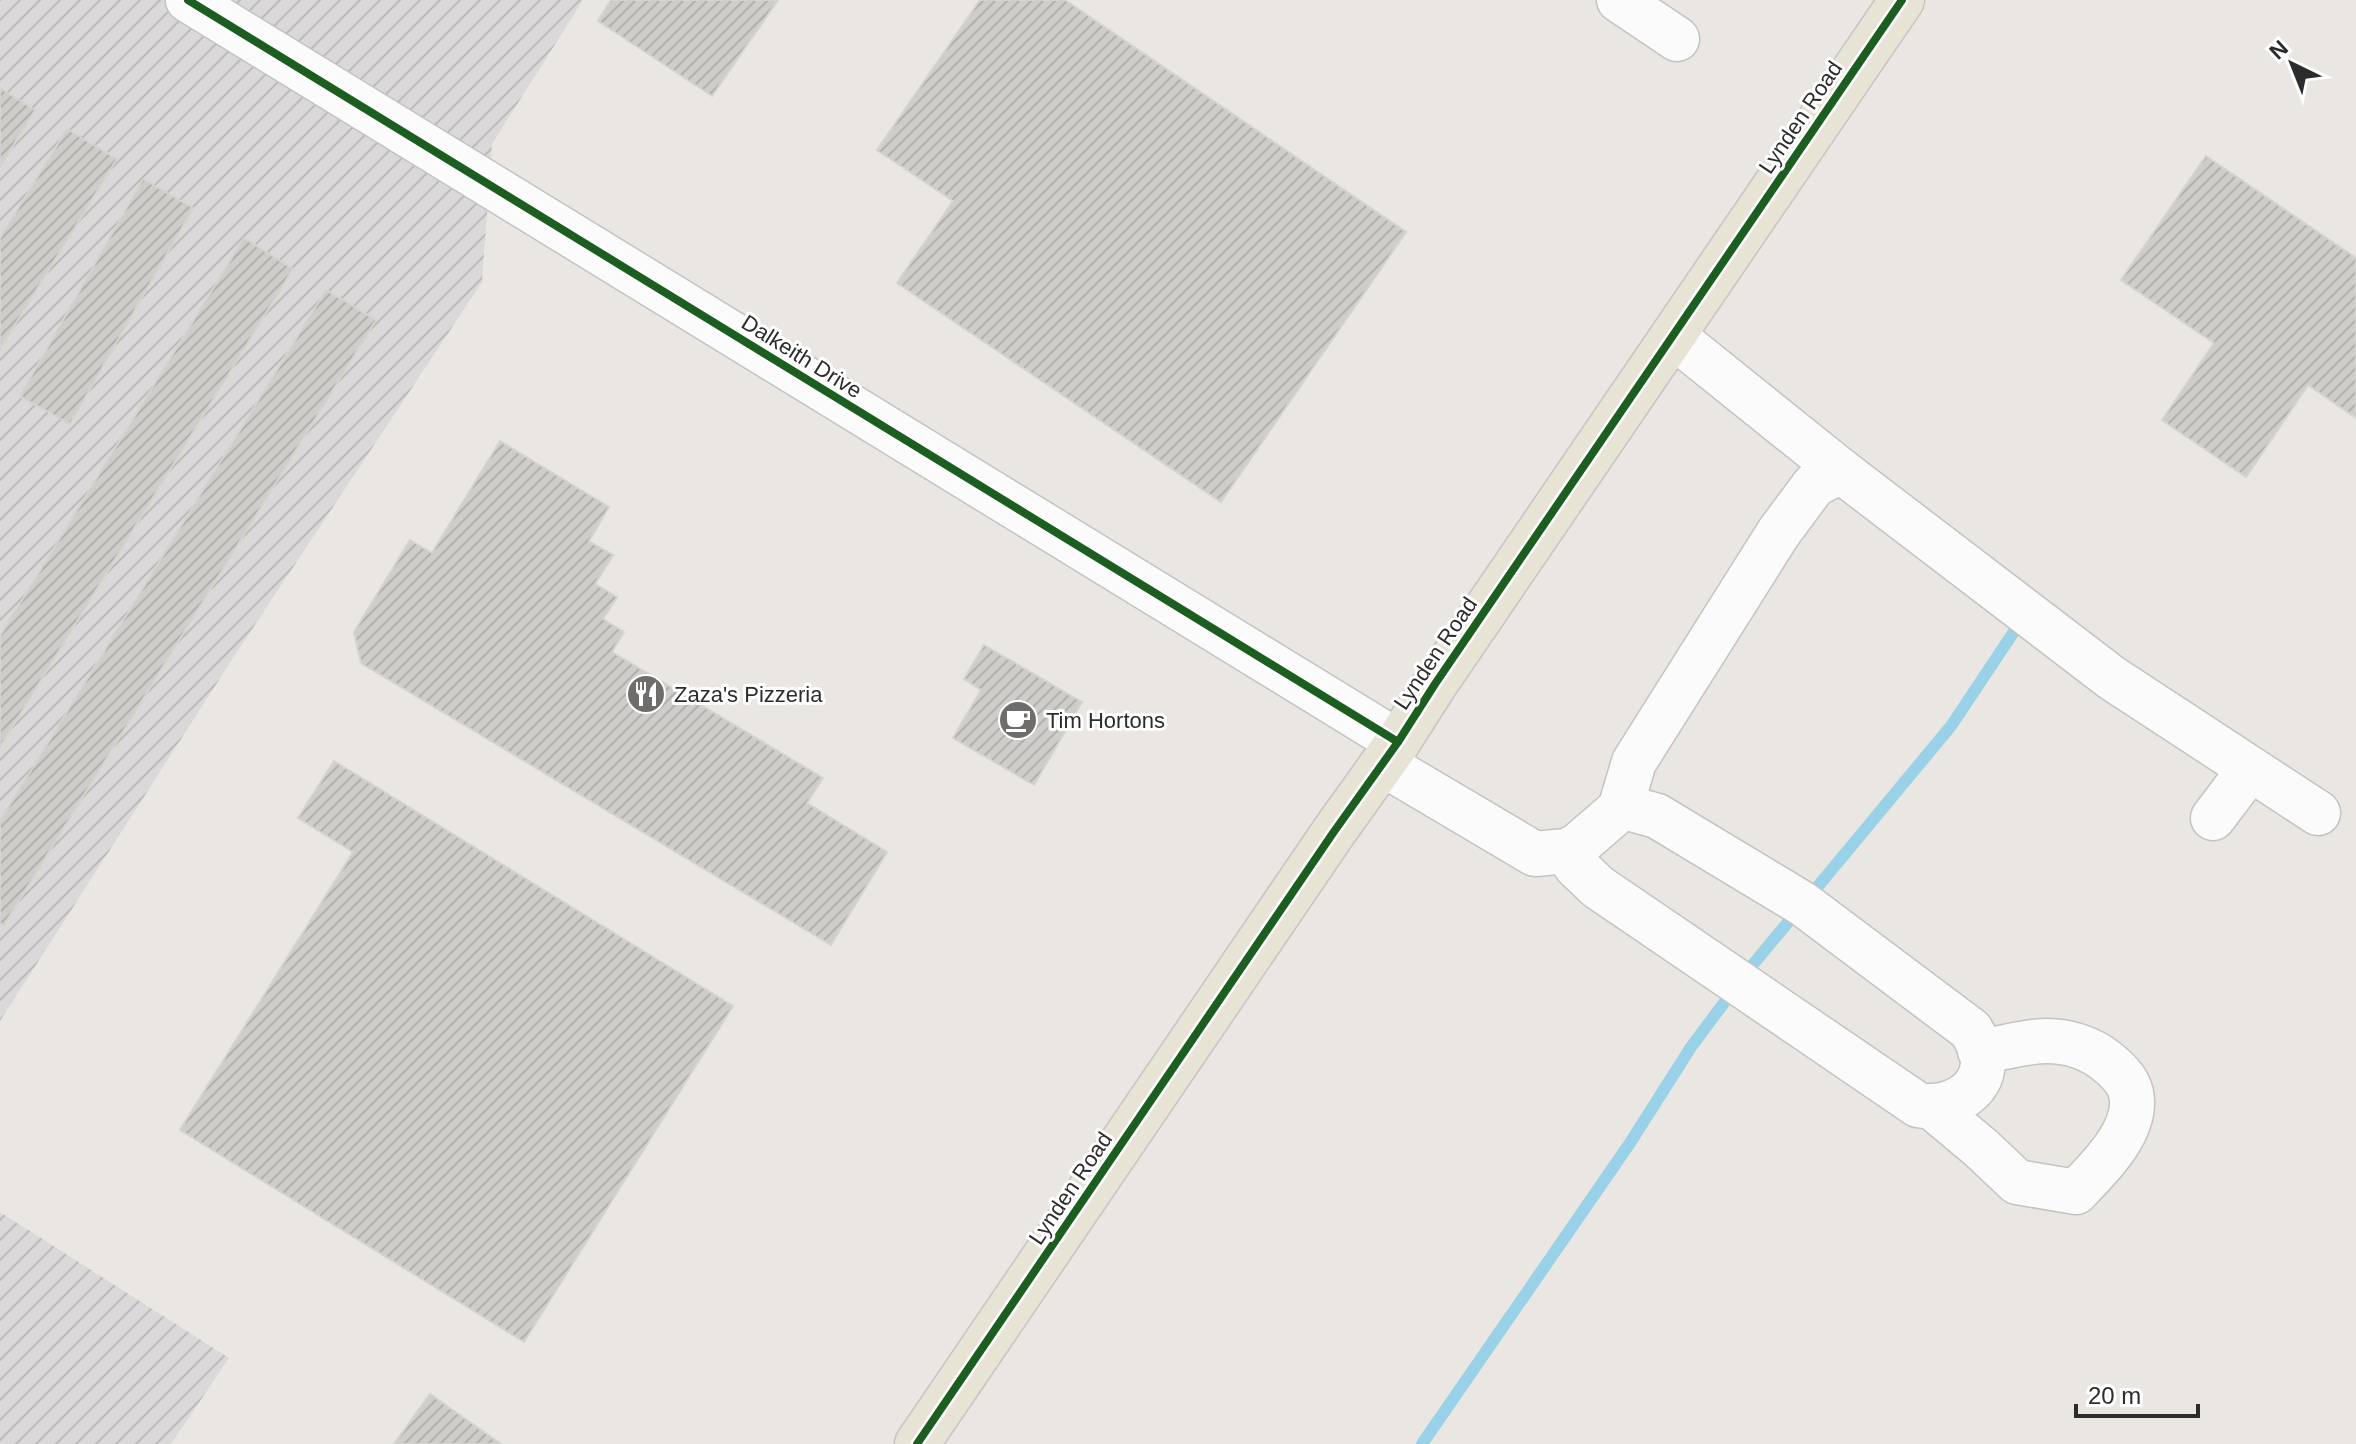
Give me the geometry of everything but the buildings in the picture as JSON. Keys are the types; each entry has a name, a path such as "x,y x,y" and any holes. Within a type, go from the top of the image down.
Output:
{"main road":[{"name":"Lynden Road","path":"917,1444 1902,0"}],"street":[{"name":"Dalkeith Drive","path":"188,0 1390,753 1535,854 1566,851"},
{"path":"1619,0 1677,39"},
{"path":"1673,336 1841,471 2112,678 2318,813"},
{"path":"1620,809 1657,816 1803,904 1971,1030 1983,1059 1979,1080 1966,1096 1932,1107 1918,1105 1598,887 1576,866 1566,851 1577,846 1620,809 1634,762 1779,532 1814,485 1841,471"},
{"path":"2213,818 2250,769"},
{"path":"1932,1107 2017,1182 2076,1192 2124,1135 2132,1094 2126,1080 2091,1050 2048,1041 1980,1051"}],"shaded area":[{"path":"0,0 583,0 492,144 482,282 233,658 0,1021"},
{"path":"0,1212 229,1358 171,1444 0,1444"}],"waterway":[{"path":"1422,1444 1630,1143 1691,1047 1750,968 1951,726 2021,621"}],"cycle path":[{"path":"188,0 1398,742"},
{"path":"917,1444 1902,0"}],"place":[{"name":"Zaza's Pizzeria","path":"646,694"},
{"name":"Tim Hortons","path":"1018,720"}]}
